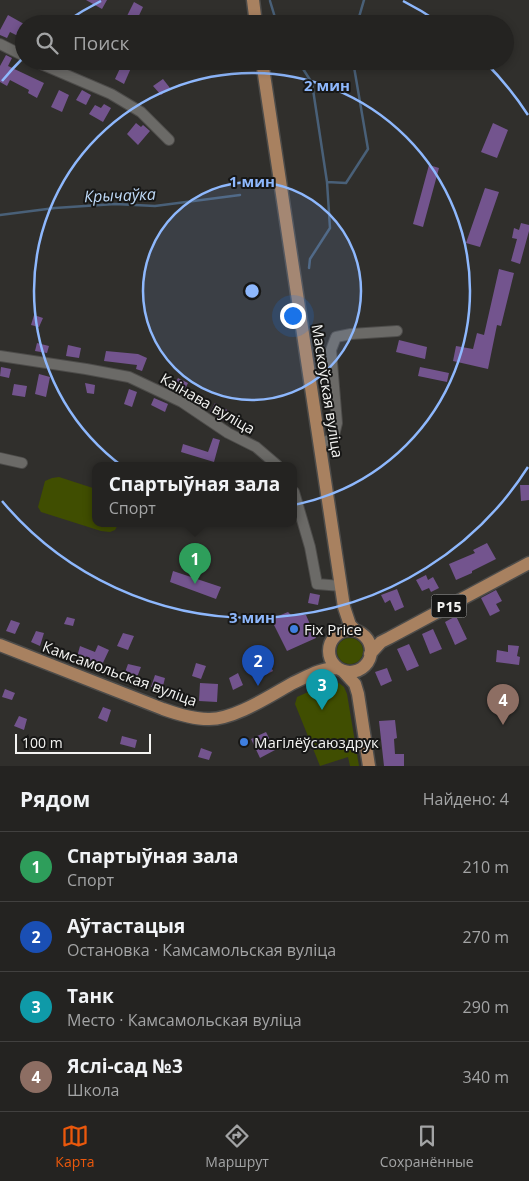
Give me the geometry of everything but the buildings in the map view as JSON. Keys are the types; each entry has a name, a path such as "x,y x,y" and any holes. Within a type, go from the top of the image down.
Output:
{"main road":[{"path":"253,0 255,15"},
{"name":"Маскоўская вуліца","path":"263,70 344,607 350,624 359,633"},
{"name":"Р15","path":"368,659 381,642 529,564"},
{"name":"Маскоўская вуліца","path":"335,636 343,618 344,607"},
{"path":"370,766 355,684 332,663 329,649 335,636 349,630 379,639 389,638"},
{"path":"358,694 361,675 368,659 370,646 367,640 359,633"},
{"name":"Камсамольская вуліца","path":"0,645 163,709 186,717 210,720 244,709 312,673 329,668 340,669"},
{"name":"Камсамольская вуліца","path":"312,673 323,661 329,649"},
{"path":"340,669 351,672 360,669 368,659"}],"street":[{"path":"0,44 15,52"},
{"path":"55,70 111,94 141,112 169,140"},
{"path":"319,443 333,439 337,423 331,350 336,337 351,334 397,331"},
{"name":"Каінава вуліца","path":"0,356 86,368 129,377 182,402 228,433 256,448 273,462"},
{"path":"0,458 22,464"},
{"path":"297,502 310,547 317,584 341,586"}],"green space":[{"path":"59,477 92,488 92,527 117,527 115,530 110,532 101,531 41,512 38,507 45,481"},
{"path":"350,638 359,642 363,651 359,660 350,664 341,660 337,651 341,642"},
{"path":"328,683 339,683 344,687 347,694 359,766 350,766 348,757 320,766 295,704 297,697"}],"waterway":[{"name":"Крычаўка","path":"360,15 364,0"},
{"path":"270,1 274,15"},
{"path":"304,70 312,83 327,182 330,228 310,259 309,268"},
{"name":"Крычаўка","path":"327,182 346,183 368,149 355,70"},
{"name":"Крычаўка","path":"0,215 55,208 115,204 155,206 240,195"}],"place":[{"name":"Спартыўная зала","path":"195,584"},
{"name":"Fix Price","path":"294,629"},
{"name":"Аўтастацыя","path":"258,686"},
{"name":"Танк","path":"322,710"},
{"name":"Яслі-сад №3","path":"503,725"},
{"name":"Магілёўсаюздрук","path":"244,742"}]}
